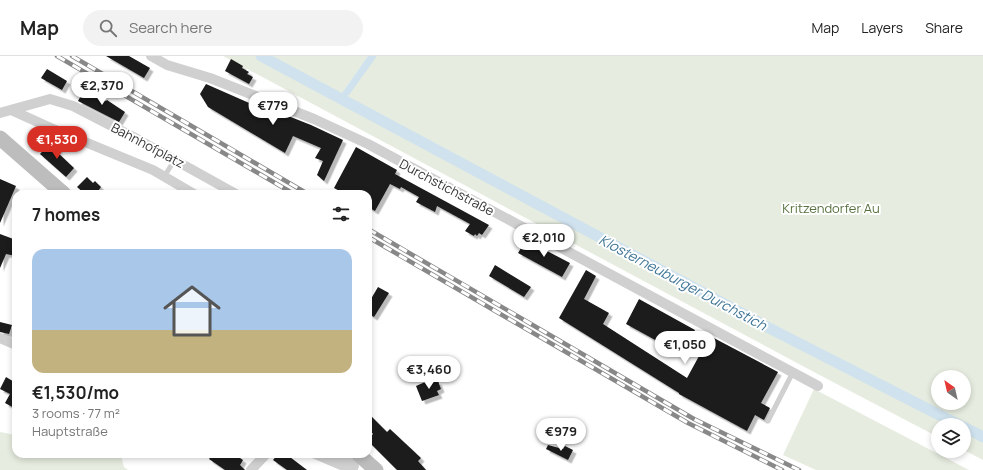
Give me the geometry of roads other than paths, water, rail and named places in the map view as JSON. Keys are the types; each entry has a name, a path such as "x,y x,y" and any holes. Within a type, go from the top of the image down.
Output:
{"main road":[{"path":"0,138 59,190"},
{"path":"362,458 376,470"}],"street":[{"name":"Durchstichstraße","path":"151,56 167,65 210,78 314,119 368,144 818,386"},
{"name":"Bahnhofplatz","path":"0,113 50,99 74,106 229,190"},
{"name":"Bahnhofplatz","path":"11,110 153,170 187,190"},
{"path":"0,338 12,344"},
{"path":"251,470 262,458"},
{"path":"324,458 353,470"},
{"path":"343,458 359,470"}],"lane":[{"path":"164,176 174,159"},
{"path":"768,421 793,372"}],"water":[{"path":"368,56 377,56 349,95 345,96 342,93"}],"waterway":[{"name":"Klosterneuburger Durchstich","path":"261,56 769,328 945,418"},
{"name":"Klosterneuburger Durchstich","path":"343,100 347,93"},
{"name":"Klosterneuburger Durchstich","path":"971,431 983,437"}],"railway":[{"path":"57,56 287,190"},
{"path":"72,56 301,190"},
{"path":"372,231 694,419 799,470"},
{"path":"372,239 688,423 782,470"}],"park label":[{"name":"Kritzendorfer Au","path":"831,208"}]}
